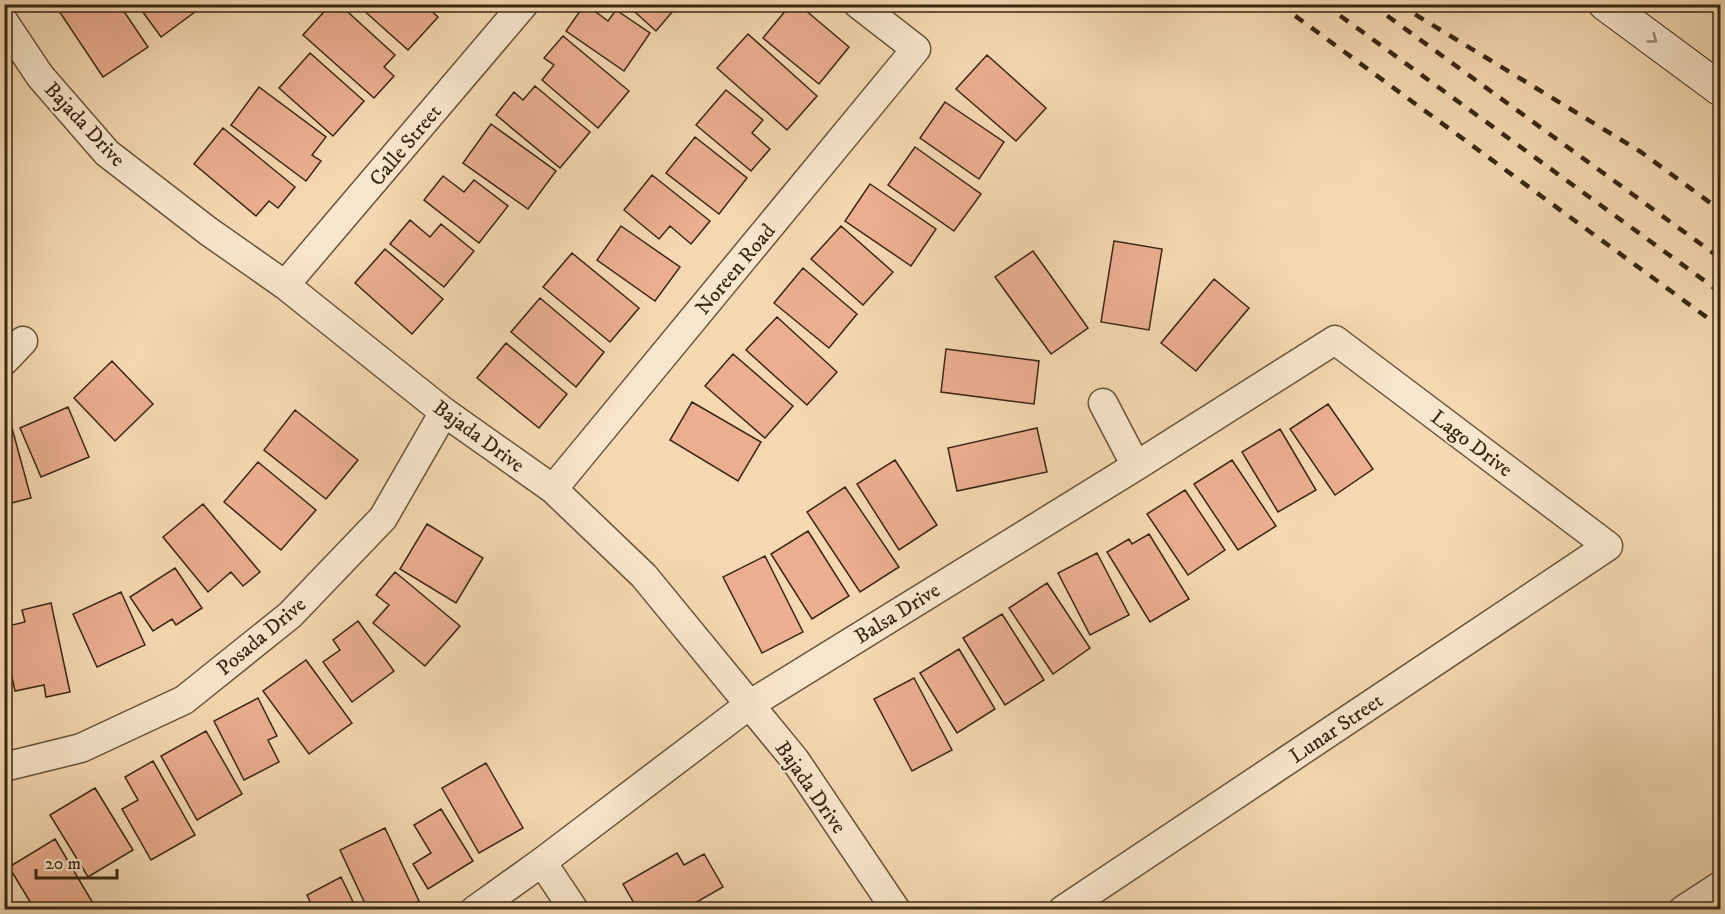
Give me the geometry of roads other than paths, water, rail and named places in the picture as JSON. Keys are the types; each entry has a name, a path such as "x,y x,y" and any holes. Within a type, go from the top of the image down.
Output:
{"main road":[{"path":"1605,4 1720,88"}],"street":[{"name":"Calle Street","path":"285,285 524,4"},
{"name":"Noreen Road","path":"553,489 916,49 858,4"},
{"name":"Bajada Drive","path":"4,22 40,76 107,153 208,231 285,285 444,412 553,489 644,576 795,760 896,909"},
{"name":"Balsa Drive","path":"476,909 542,862 749,705 1335,340"},
{"name":"Lago Drive","path":"1335,340 1608,546"},
{"path":"1103,403 1136,466"},
{"name":"Posada Drive","path":"4,767 81,748 184,700 281,622 383,518 444,412"},
{"name":"Lunar Street","path":"1063,909 1608,546"},
{"path":"542,862 574,909"},
{"path":"1683,909 1720,886"}],"railway":[{"path":"1279,4 1720,327"},
{"path":"1324,4 1720,292"},
{"path":"1371,4 1720,258"},
{"path":"1398,4 1641,152 1720,210"}]}
